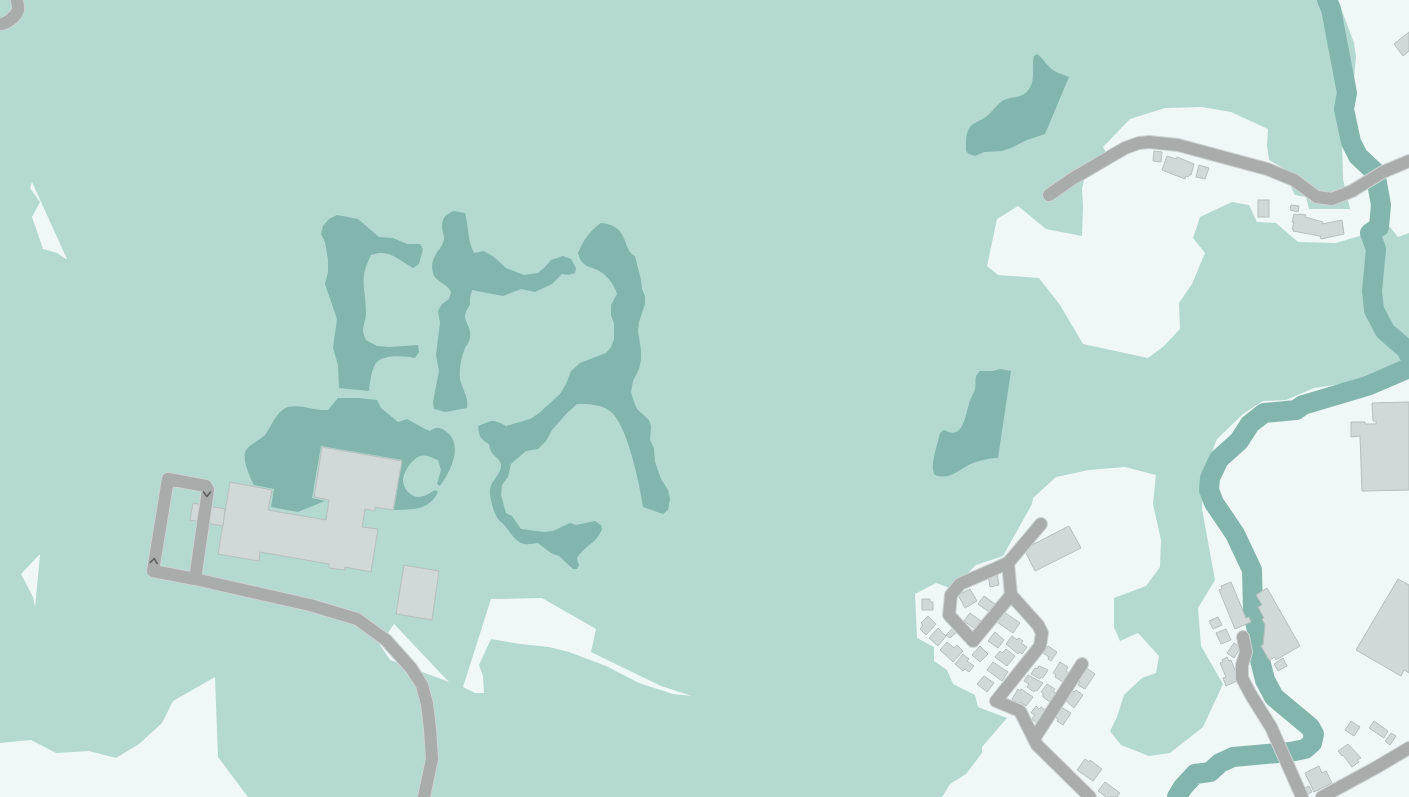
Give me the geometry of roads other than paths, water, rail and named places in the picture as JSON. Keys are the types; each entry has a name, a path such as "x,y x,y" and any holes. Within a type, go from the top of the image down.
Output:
{"street":[{"path":"0,24 3,24 14,17 18,10 17,0"},
{"path":"1049,196 1072,180 1125,148 1139,143 1148,142 1178,146 1267,168 1294,180 1317,197 1332,199 1352,191 1383,172 1409,161"},
{"path":"194,579 208,490 206,486 168,479 153,571 310,605 357,619 386,640 411,668 422,685 427,704 430,729 432,759 424,797"},
{"path":"1011,595 973,641 949,615 951,595 960,584 1008,563 1041,524"},
{"path":"1008,563 1011,595 1038,625 1042,633 1040,646 996,701 1020,712 1037,745 1090,797"},
{"path":"1243,637 1246,652 1242,665 1242,678 1251,695 1272,727 1302,797"},
{"path":"1034,739 1082,664"},
{"path":"1322,797 1409,748"}],"waterway":[{"path":"1327,0 1331,9 1347,93 1344,109 1351,142 1358,156 1375,172 1381,205 1379,227 1370,233 1376,249 1372,291 1374,310 1385,331 1406,349 1409,355"},
{"path":"1177,797 1183,787 1195,774 1210,772 1220,763 1233,757 1290,752 1305,749 1312,743 1314,734 1310,727 1274,697 1265,680 1260,660 1253,611 1252,570 1235,534 1214,503 1209,490 1210,478 1219,459 1239,441 1250,424 1264,413 1296,410 1303,405 1367,386 1409,368"}]}
